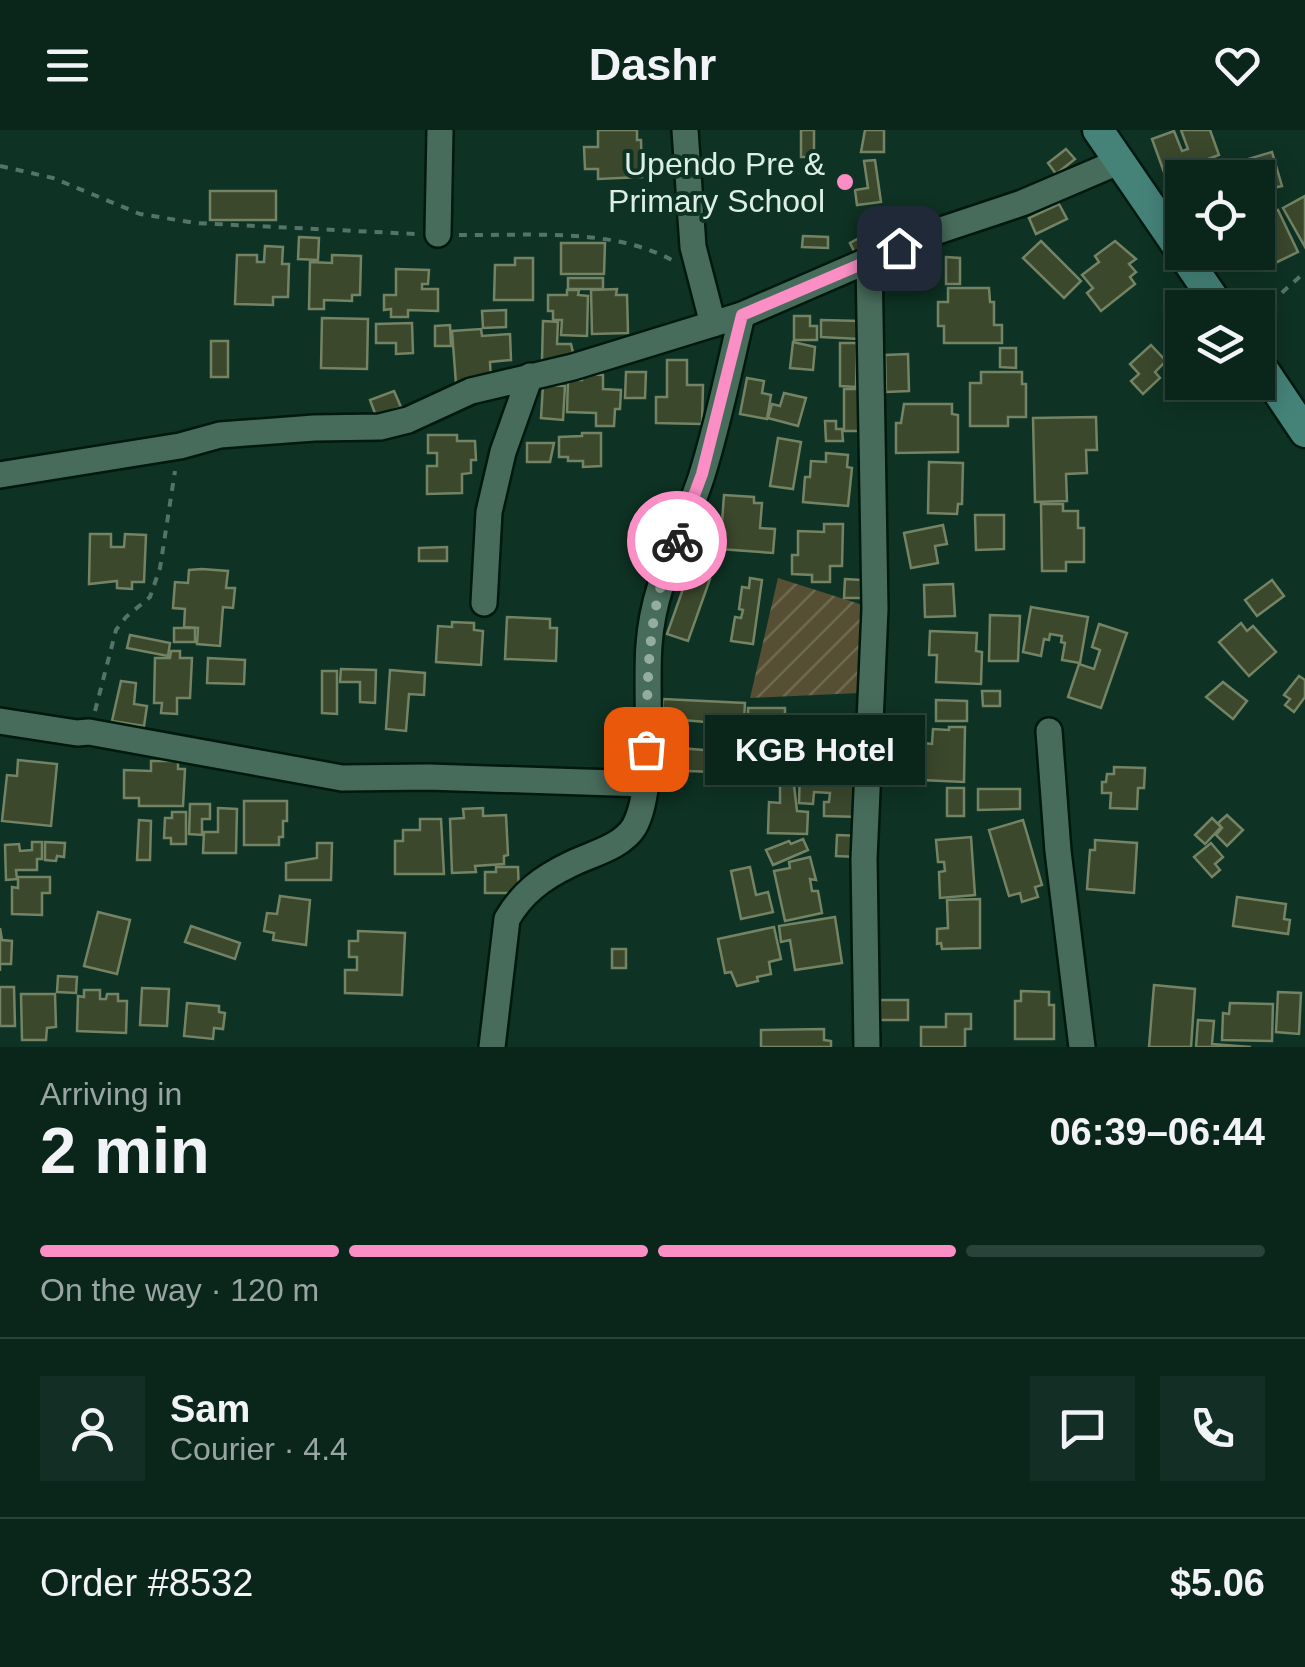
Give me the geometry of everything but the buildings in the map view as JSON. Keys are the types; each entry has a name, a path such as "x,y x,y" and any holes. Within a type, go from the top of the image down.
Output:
{"street":[{"path":"438,234 440,130"},
{"path":"685,130 688,202 698,274 713,324"},
{"path":"1098,130 1207,290"},
{"path":"0,475 180,446 220,435 380,427 408,420 471,391 573,367 742,315 929,234 1022,203 1118,162"},
{"path":"868,1047 864,859 875,609 869,260"},
{"path":"492,1047 507,919 528,889 619,842 634,828 645,784 649,643 657,588 702,474 742,315"},
{"path":"484,603 490,512 503,452 530,376"},
{"path":"1275,387 1305,432"},
{"path":"0,721 90,732 342,778 645,784"},
{"path":"1049,731 1058,850 1082,1047"}],"path":[{"path":"0,166 53,178 140,214 196,223 613,241 664,256 698,274"},
{"path":"1275,299 1305,272"},
{"path":"90,732 116,630 150,596 160,568 180,446"}],"shaded area":[{"path":"778,578 866,606 859,693 750,698"}],"way so far":[{"path":"646,749 649,643 657,588 677,541"}],"place":[{"name":"Upendo Pre & Primary School","path":"845,182"},
{"name":"KGB Hotel","path":"646,749"}],"route":[{"path":"677,541 702,474 742,315 899,248"}]}
